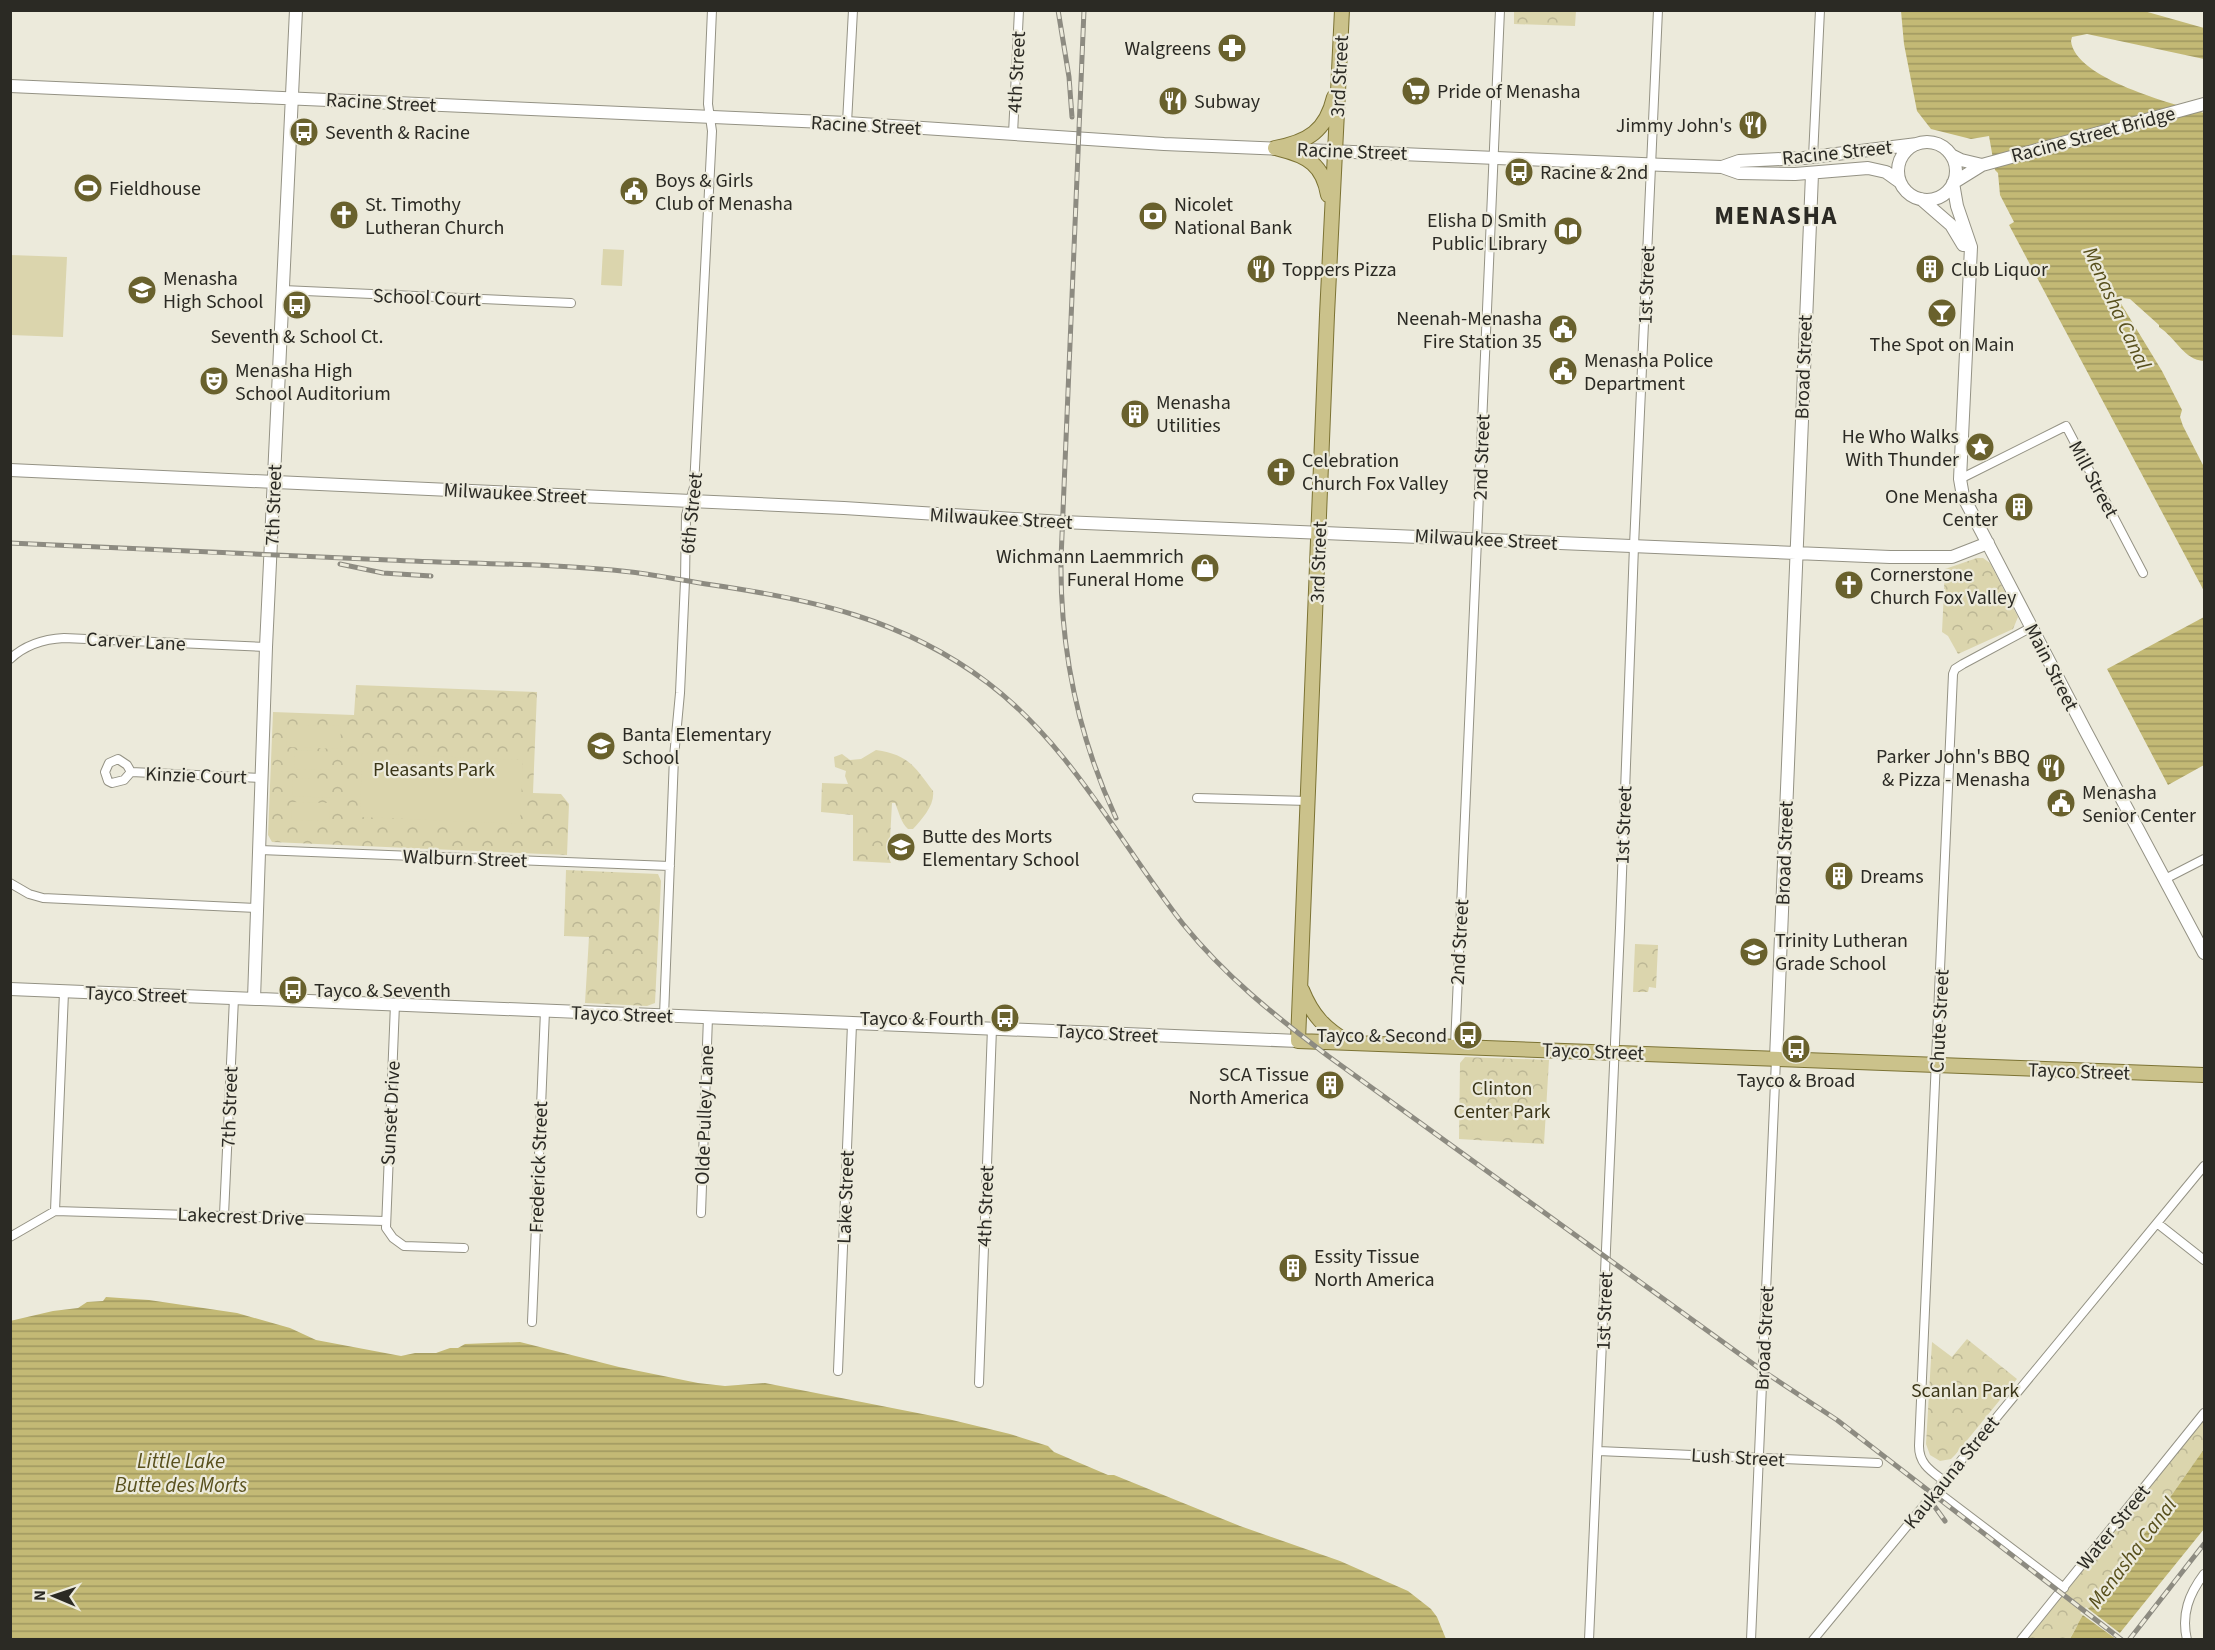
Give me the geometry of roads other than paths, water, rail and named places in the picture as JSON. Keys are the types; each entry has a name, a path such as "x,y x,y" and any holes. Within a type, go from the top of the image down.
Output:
{"main road":[{"name":"3rd Street","path":"1298,1041 1331,218 1342,10"},
{"path":"1275,148 1305,139 1322,125 1333,103 1340,76"},
{"path":"1275,148 1297,154 1316,165 1325,181 1331,218"},
{"path":"1300,985 1314,1016 1334,1034 1350,1043"},
{"name":"Tayco Street","path":"1298,1041 2205,1075"}],"street":[{"name":"7th Street","path":"254,999 266,647 296,10"},
{"name":"6th Street","path":"664,1016 674,757 680,693 685,581 686,515 694,487 712,131 708,99 712,10"},
{"path":"847,123 853,10"},
{"name":"4th Street","path":"1013,134 1019,10"},
{"name":"2nd Street","path":"1455,1046 1500,10"},
{"name":"1st Street","path":"1589,1640 1658,10"},
{"path":"1813,157 1820,10"},
{"name":"Racine Street","path":"10,86 847,123 1275,148 1652,164 1722,166 1739,161 1813,157 1917,144"},
{"name":"Racine Street Bridge","path":"1953,183 1982,165 2205,104"},
{"path":"1951,155 1955,165 1953,183 1948,191 1931,200 1912,196 1905,190 1898,173 1903,155 1917,144 1926,142 1936,144 1960,160 1982,165"},
{"name":"Racine Street","path":"1722,166 1739,173 1812,174 1868,168 1886,172 1900,182"},
{"name":"Broad Street","path":"1751,1640 1812,174"},
{"name":"Main Street","path":"1953,183 1957,206 1971,247 1960,479 1963,496 2205,953"},
{"path":"1921,199 1956,231 1969,256"},
{"name":"School Court","path":"283,290 571,303"},
{"name":"Mill Street","path":"1960,479 2066,426 2143,573"},
{"name":"Milwaukee Street","path":"10,470 844,508 1062,522 1945,558 1960,555 1988,543"},
{"name":"Chute Street","path":"1944,1481 1927,1468 1919,1446 1954,671 1963,663 2032,627"},
{"name":"Carver Lane","path":"10,658 44,640 64,638 266,647"},
{"name":"Kinzie Court","path":"130,772 262,778"},
{"path":"1197,798 1309,801"},
{"name":"Walburn Street","path":"260,850 670,866"},
{"path":"2165,879 2205,859"},
{"path":"10,883 29,894 42,898 257,908"},
{"name":"Tayco Street","path":"10,989 1298,1041"},
{"path":"10,1237 55,1211 64,992"},
{"name":"7th Street","path":"224,1215 234,998"},
{"name":"Sunset Drive","path":"386,1221 395,1004"},
{"name":"Frederick Street","path":"532,1322 545,1011"},
{"name":"Olde Pulley Lane","path":"701,1213 708,1017"},
{"name":"Lake Street","path":"838,1371 852,1024"},
{"name":"4th Street","path":"979,1383 992,1028"},
{"name":"Kaukauna Street","path":"1813,1640 2205,1166"},
{"name":"Lakecrest Drive","path":"55,1211 386,1221"},
{"path":"386,1221 386,1228 393,1238 404,1246 464,1248"},
{"path":"2157,1223 2205,1260"},
{"name":"Water Street","path":"2021,1640 2205,1413"},
{"name":"Lush Street","path":"1598,1451 1878,1463"},
{"path":"1936,1491 2064,1588"},
{"path":"2187,1640 2186,1608 2190,1596 2205,1574"}],"water":[{"name":"Menasha Canal","path":"1901,11 2144,11 2204,28 2204,59 2087,34 2072,37 2071,41 2077,55 2089,67 2107,78 2150,96 2204,113 2204,361 2185,353 2130,299 2123,298 2120,302 2162,371 2182,410 2180,417 2183,426 2204,467 2204,591 2009,225 2014,222 2000,195 1998,173 1995,170 1989,136 1971,139 1931,129 1917,111 1904,44"},
{"path":"2204,617 2204,765 2168,785 2107,669"},
{"name":"Little Lake Butte des Morts","path":"106,1297 149,1300 237,1313 290,1328 316,1340 401,1356 436,1353 465,1344 520,1342 619,1367 698,1383 725,1386 765,1383 948,1419 1010,1434 1048,1446 1054,1452 1108,1475 1114,1475 1240,1526 1340,1561 1408,1591 1431,1609 1446,1639 11,1639 10,1321 78,1308 87,1302 103,1301"},
{"name":"Menasha Canal","path":"2204,1449 2204,1529 2115,1639 2069,1640 2085,1612 2101,1599 2112,1585 2119,1570"}],"railway":[{"path":"1058,10 1069,77 1072,117"},
{"path":"1084,10 1061,559 1062,593 1064,626 1074,692 1091,756 1116,818"},
{"path":"10,543 540,565 631,572 745,590 819,605 889,627 922,642 988,683 1018,708 1045,736 1093,797 1183,924 1216,961 1270,1010 1328,1056 1763,1371 1837,1420 2122,1640"},
{"path":"340,564 383,573 431,576"},
{"path":"1927,1496 1945,1521"},
{"path":"2129,1640 2204,1544"}],"place":[{"name":"Walgreens","path":"1232,48"},
{"name":"Pride of Menasha","path":"1416,91"},
{"name":"Subway","path":"1173,101"},
{"name":"Jimmy John's","path":"1753,125"},
{"name":"Seventh & Racine","path":"304,132"},
{"name":"Racine & 2nd","path":"1519,172"},
{"name":"Fieldhouse","path":"88,188"},
{"name":"Boys & Girls Club of Menasha","path":"634,191"},
{"name":"St. Timothy Lutheran Church","path":"344,215"},
{"name":"Nicolet National Bank","path":"1153,216"},
{"name":"Elisha D Smith Public Library","path":"1568,231"},
{"name":"Toppers Pizza","path":"1261,269"},
{"name":"Club Liquor","path":"1930,269"},
{"name":"Menasha High School","path":"142,290"},
{"name":"Seventh & School Ct.","path":"297,305"},
{"name":"The Spot on Main","path":"1942,313"},
{"name":"Neenah-Menasha Fire Station 35","path":"1563,329"},
{"name":"Menasha Police Department","path":"1563,371"},
{"name":"Menasha High School Auditorium","path":"214,381"},
{"name":"Menasha Utilities","path":"1135,414"},
{"name":"He Who Walks With Thunder","path":"1980,447"},
{"name":"Celebration Church Fox Valley","path":"1281,472"},
{"name":"One Menasha Center","path":"2019,507"},
{"name":"Wichmann Laemmrich Funeral Home","path":"1205,568"},
{"name":"Cornerstone Church Fox Valley","path":"1849,585"},
{"name":"Banta Elementary School","path":"601,746"},
{"name":"Parker John's BBQ & Pizza - Menasha","path":"2051,768"},
{"name":"Menasha Senior Center","path":"2061,803"},
{"name":"Butte des Morts Elementary School","path":"901,847"},
{"name":"Dreams","path":"1839,876"},
{"name":"Trinity Lutheran Grade School","path":"1754,952"},
{"name":"Tayco & Seventh","path":"293,990"},
{"name":"Tayco & Fourth","path":"1005,1018"},
{"name":"Tayco & Second","path":"1468,1035"},
{"name":"Tayco & Broad","path":"1796,1049"},
{"name":"SCA Tissue North America","path":"1330,1085"},
{"name":"Essity Tissue North America","path":"1293,1268"}],"district":[{"name":"MENASHA","path":"1776,215"}],"park label":[{"name":"Pleasants Park","path":"434,769"},
{"name":"Clinton Center Park","path":"1502,1100"},
{"name":"Scanlan Park","path":"1965,1390"}]}
